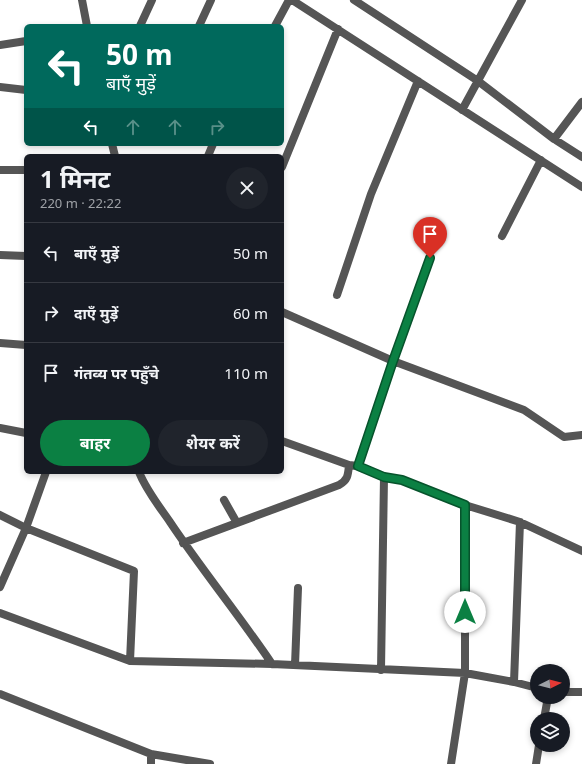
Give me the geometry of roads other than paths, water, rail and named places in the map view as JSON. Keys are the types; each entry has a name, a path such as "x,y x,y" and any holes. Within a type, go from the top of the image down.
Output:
{"street":[{"path":"82,0 86,24"},
{"path":"141,24 152,0"},
{"path":"201,24 210,0"},
{"path":"276,24 289,0"},
{"path":"292,0 582,187"},
{"path":"354,0 478,81 554,139 582,157"},
{"path":"462,110 522,0"},
{"path":"284,162 338,30"},
{"path":"0,45 24,41"},
{"path":"337,295 371,194 418,81"},
{"path":"0,87 24,90"},
{"path":"554,139 582,102"},
{"path":"502,236 541,160"},
{"path":"0,170 24,170"},
{"path":"0,255 24,256"},
{"path":"358,466 393,361 430,258"},
{"path":"284,313 393,361 524,410 564,437 582,435"},
{"path":"0,343 24,345"},
{"path":"0,428 24,433"},
{"path":"284,442 348,465 358,466 384,477 402,480 465,505 520,522 582,551"},
{"path":"183,543 339,485 345,482 348,476 348,465"},
{"path":"0,587 26,528 45,474"},
{"path":"140,474 183,543 272,664"},
{"path":"381,670 384,477"},
{"path":"224,500 237,523"},
{"path":"451,764 465,673 465,505"},
{"path":"0,515 26,528 134,571 130,661"},
{"path":"514,682 520,522"},
{"path":"295,665 298,588"},
{"path":"0,613 130,661 272,664 465,673 530,686"},
{"path":"570,692 582,692"},
{"path":"0,694 151,754 210,764"},
{"path":"536,764 538,752"},
{"path":"151,754 151,764"}]}
